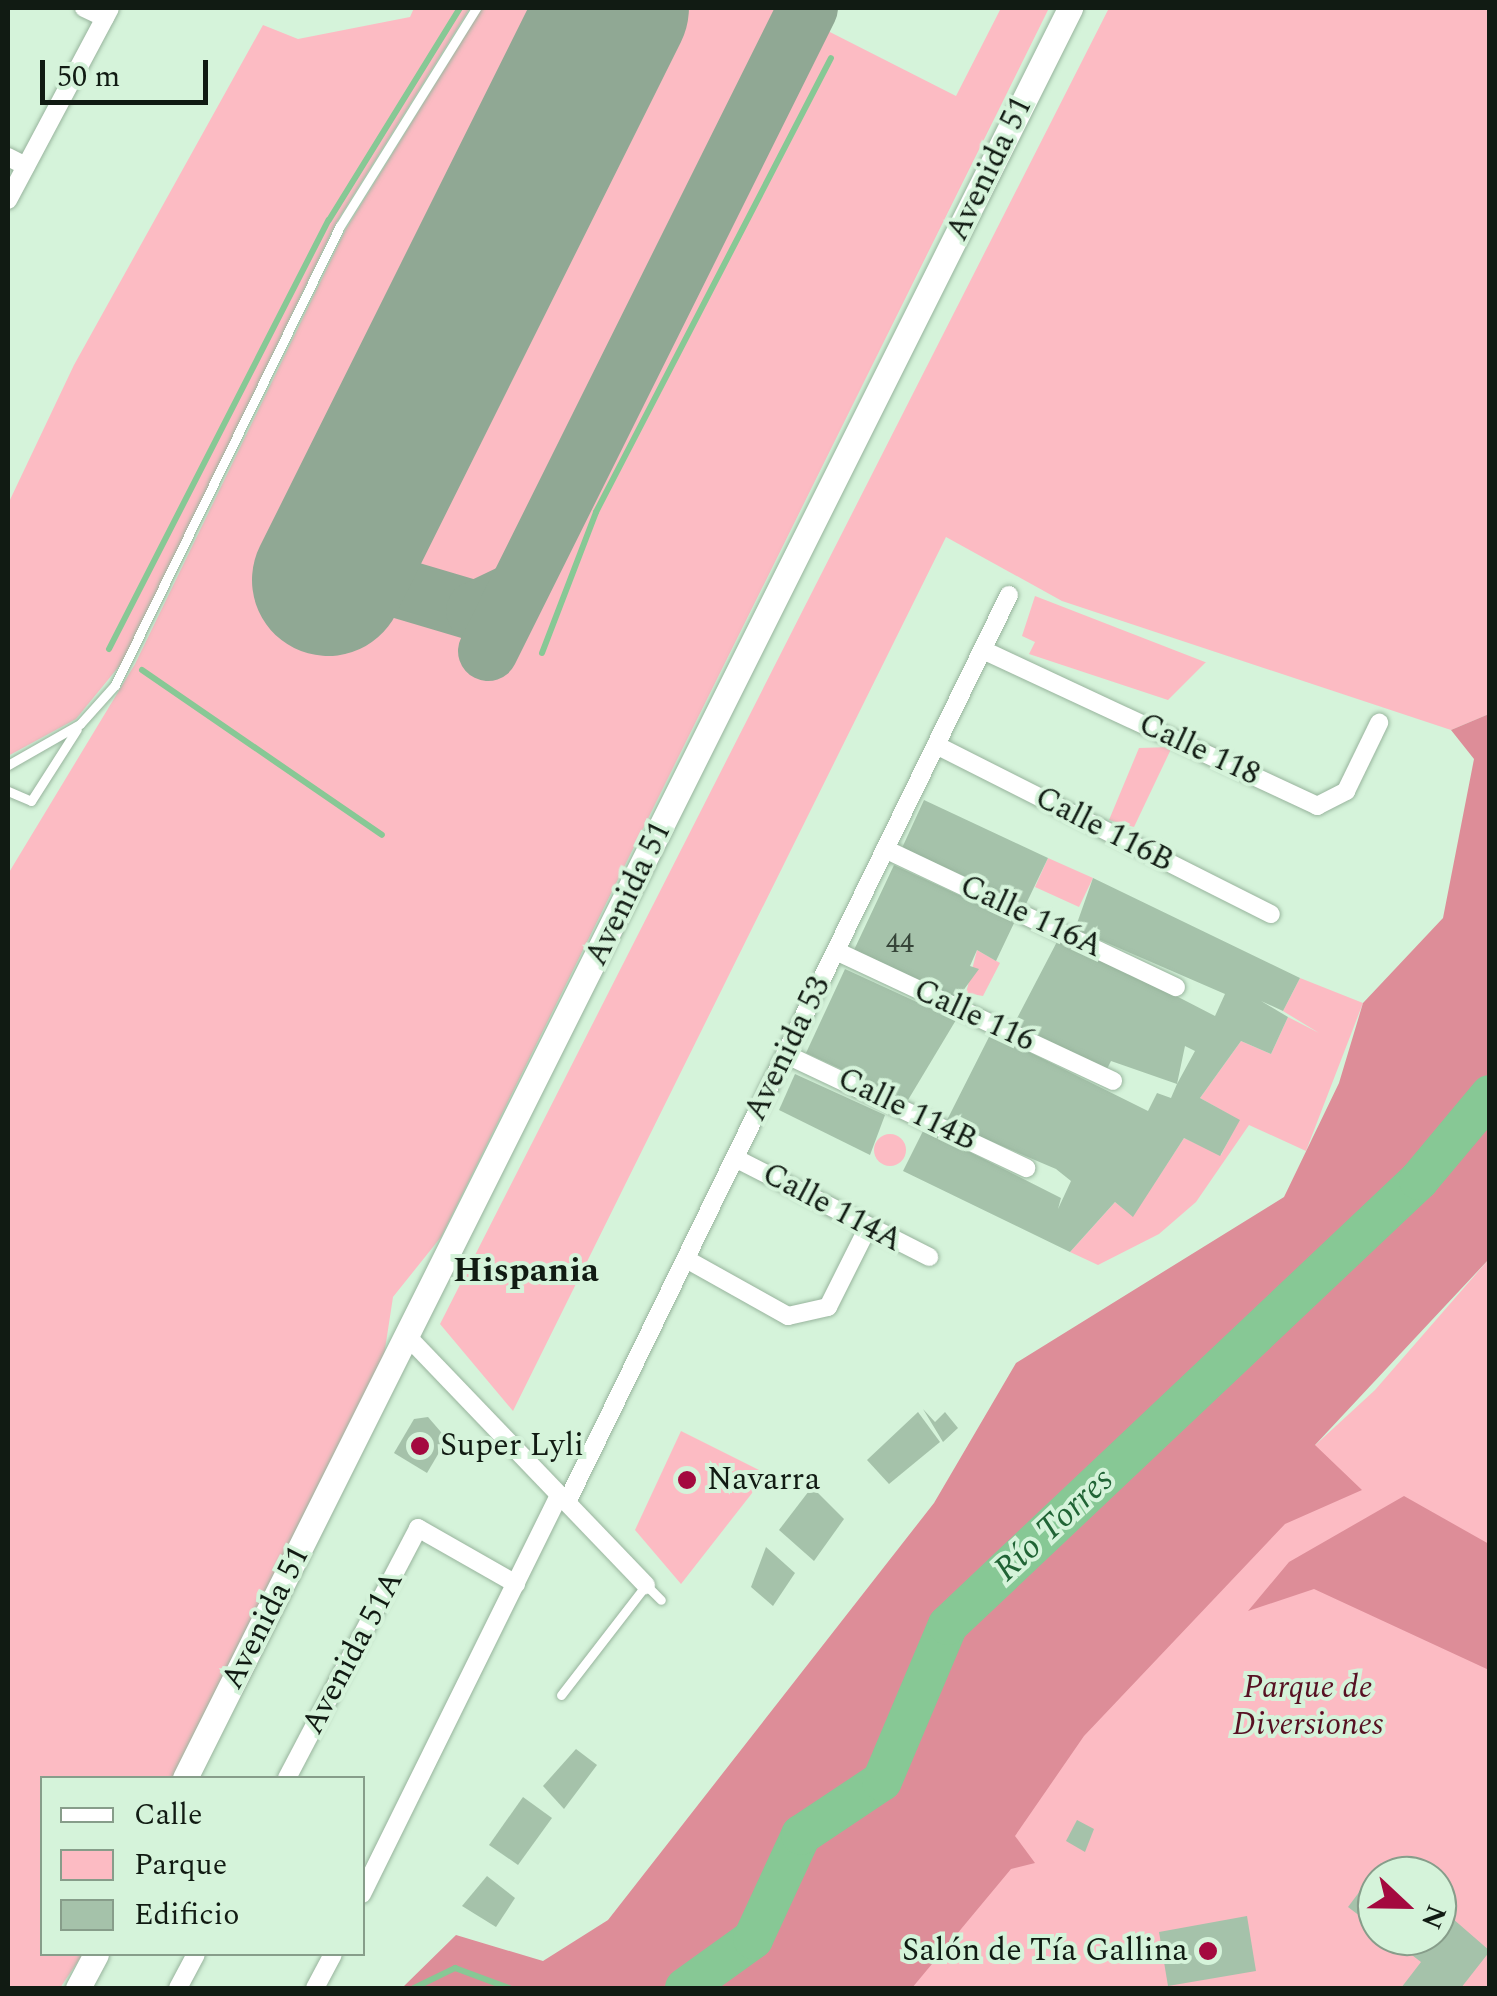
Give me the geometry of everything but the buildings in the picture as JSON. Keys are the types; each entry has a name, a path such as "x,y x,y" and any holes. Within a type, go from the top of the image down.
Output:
{"main road":[{"name":"Avenida 51","path":"186,1776 1070,8"},
{"path":"78,1988 95,1956"}],"street":[{"path":"8,200 108,13 84,8"},
{"path":"8,157 26,166"},
{"name":"Avenida 53","path":"365,1888 516,1584 686,1259 1009,596"},
{"name":"Calle 118","path":"983,650 1317,806 1346,790 1379,723"},
{"name":"Calle 116B","path":"936,745 1272,914"},
{"name":"Calle 116A","path":"885,849 1176,987"},
{"name":"Calle 116","path":"836,951 1113,1080"},
{"name":"Calle 114B","path":"785,1054 1026,1168"},
{"name":"Calle 114A","path":"735,1158 867,1229 929,1257"},
{"path":"686,1259 788,1316 828,1307 867,1229"},
{"path":"408,1337 646,1585"},
{"name":"Avenida 51A","path":"288,1776 418,1528 516,1584"},
{"path":"178,1988 195,1956"},
{"path":"315,1988 332,1956"}],"lane":[{"path":"8,791 31,801 139,642 340,226 476,8"},
{"path":"8,765 80,724"},
{"path":"561,1695 646,1585 661,1600"}],"green space":[{"path":"414,8 470,8 336,223 125,659 76,719 8,756 8,504 74,365 263,25 298,39 410,17"},
{"path":"482,8 557,8 277,567 347,601 478,628 464,649 498,667 820,27 956,96 1001,8 1049,8 441,1237 393,1297 383,1362 175,1776 40,1776 40,1956 82,1956 60,1988 8,1988 8,874 135,664 346,229"},
{"path":"664,8 786,8 507,566 464,589 394,571 387,562"},
{"path":"1109,8 1489,8 1489,714 1451,730 1062,601 946,537 513,1411 440,1324"},
{"path":"1035,596 1206,662 1168,700 1029,654 1035,642 1022,636"},
{"path":"1172,747 1134,827 1109,820 1139,748"},
{"path":"1048,858 1093,878 1079,907 1035,887"},
{"path":"977,950 1000,963 983,996 966,993"},
{"path":"1300,978 1363,1003 1306,1151 1249,1125 1196,1202 1159,1234 1098,1265 1070,1252 1115,1202 1133,1216 1184,1138 1221,1155 1239,1120 1200,1098 1241,1041 1271,1054 1288,1017 1319,1033 1283,1011"},
{"path":"890,1134 902,1138 906,1150 902,1162 890,1166 878,1162 874,1150 878,1138"},
{"name":"Parque de Diversiones","path":"1489,1259 1489,1988 775,1988 1247,1508 1375,1390"},
{"path":"681,1431 767,1474 681,1584 635,1530"}],"shaded area":[{"path":"1489,714 1489,1259 1315,1445 1362,1490 1285,1524 1084,1736 1015,1836 1035,1863 1011,1869 912,1988 402,1988 456,1935 543,1961 608,1920 934,1503 1016,1363 1284,1197 1339,1083 1363,1003 1443,918 1474,759 1451,730"},
{"path":"1404,1496 1489,1544 1489,1670 1314,1589 1248,1611 1289,1562"}],"waterway":[{"path":"109,649 329,220 460,8"},
{"path":"542,653 596,512 831,58"},
{"path":"142,670 382,835"},
{"name":"Río Torres","path":"685,1988 753,1939 801,1835 882,1781 948,1625 1419,1180 1490,1095"},
{"path":"414,1988 455,1968 509,1988"}],"taxiway":[{"path":"488,651 808,8"},
{"path":"362,512 360,547 378,582 476,611 516,592"}],"runway":[{"path":"328,580 613,8"}],"place":[{"name":"Super Lyli","path":"420,1446"},
{"name":"Navarra","path":"687,1480"},
{"name":"Salón de Tía Gallina","path":"1208,1951"}],"district":[{"name":"Hispania","path":"526,1271"}]}
